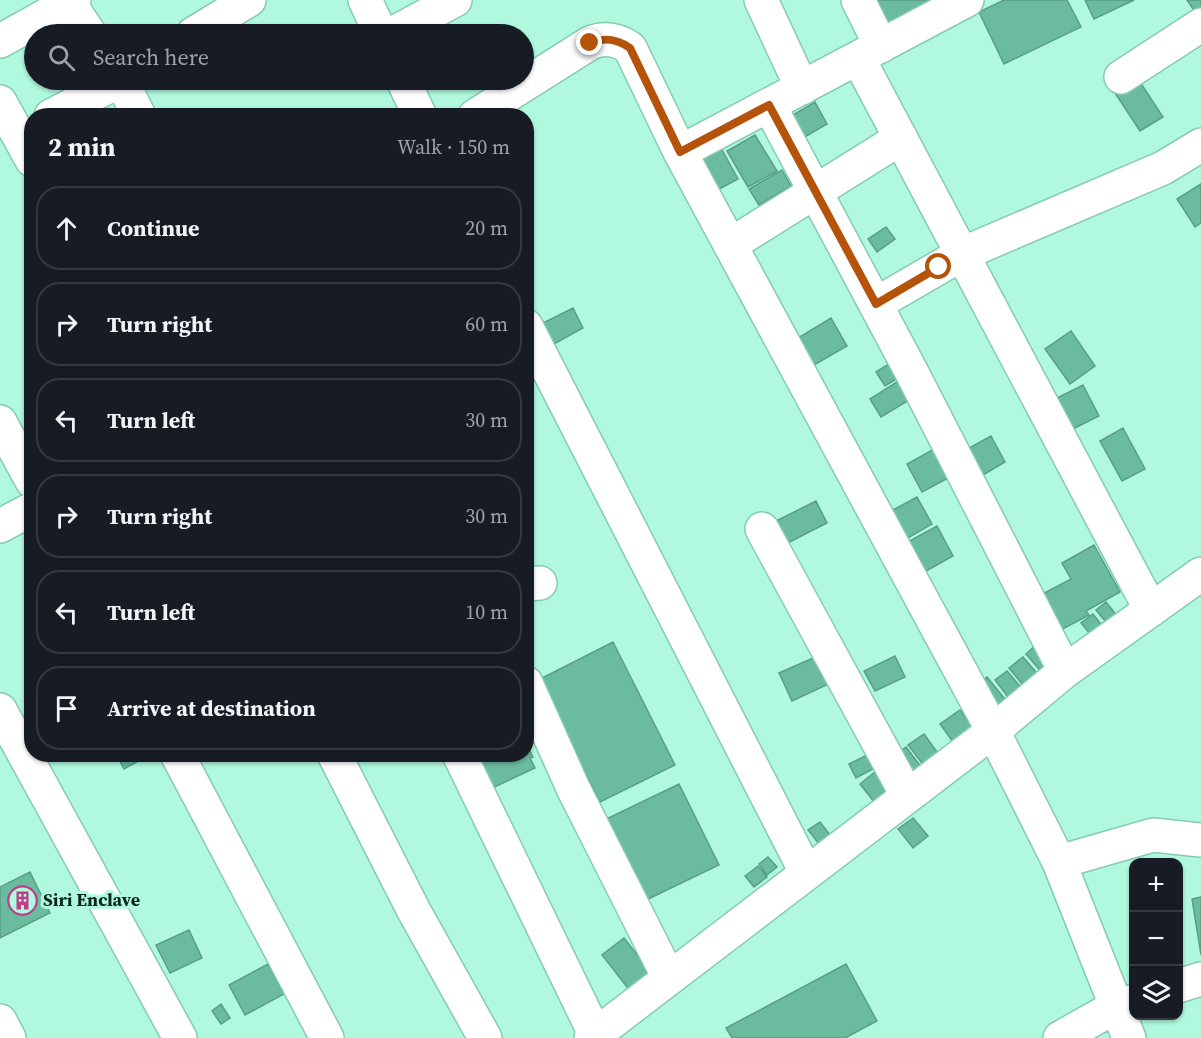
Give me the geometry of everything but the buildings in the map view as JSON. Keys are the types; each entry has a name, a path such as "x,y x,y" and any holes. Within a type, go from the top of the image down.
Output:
{"street":[{"path":"365,0 376,24"},
{"path":"411,24 455,0"},
{"path":"761,0 802,88"},
{"path":"858,0 870,52 901,138 1151,610"},
{"path":"680,152 967,0"},
{"path":"208,24 244,1"},
{"path":"31,24 72,2 84,24"},
{"path":"1120,77 1201,25"},
{"path":"0,41 24,28"},
{"path":"534,79 598,40 620,41 630,48 680,152 993,731 1059,862 1124,1004 1129,1038"},
{"path":"67,108 102,90"},
{"path":"126,90 135,108"},
{"path":"408,90 416,108"},
{"path":"488,108 516,90"},
{"path":"0,102 24,136"},
{"path":"769,105 876,304 1065,671"},
{"path":"730,245 901,138"},
{"path":"876,304 962,254 1163,168 1201,145"},
{"path":"534,342 806,872"},
{"path":"0,422 24,466"},
{"path":"0,526 24,513"},
{"path":"762,529 908,795"},
{"path":"463,762 594,1037 806,872 993,731 1065,671 1201,573"},
{"path":"534,701 573,788 669,978"},
{"path":"0,710 24,754"},
{"path":"29,762 180,1038"},
{"path":"181,762 327,1038"},
{"path":"338,762 414,911 485,1038"},
{"path":"1059,862 1153,836 1201,840"},
{"path":"1183,985 1201,979"},
{"path":"1060,1038 1124,1004"},
{"path":"0,1021 9,1038"}],"place":[{"name":"Siri Enclave","path":"22,900"}],"route":[{"path":"590,43 609,39 620,41 630,48 680,152 769,105 876,304 939,267"}]}
